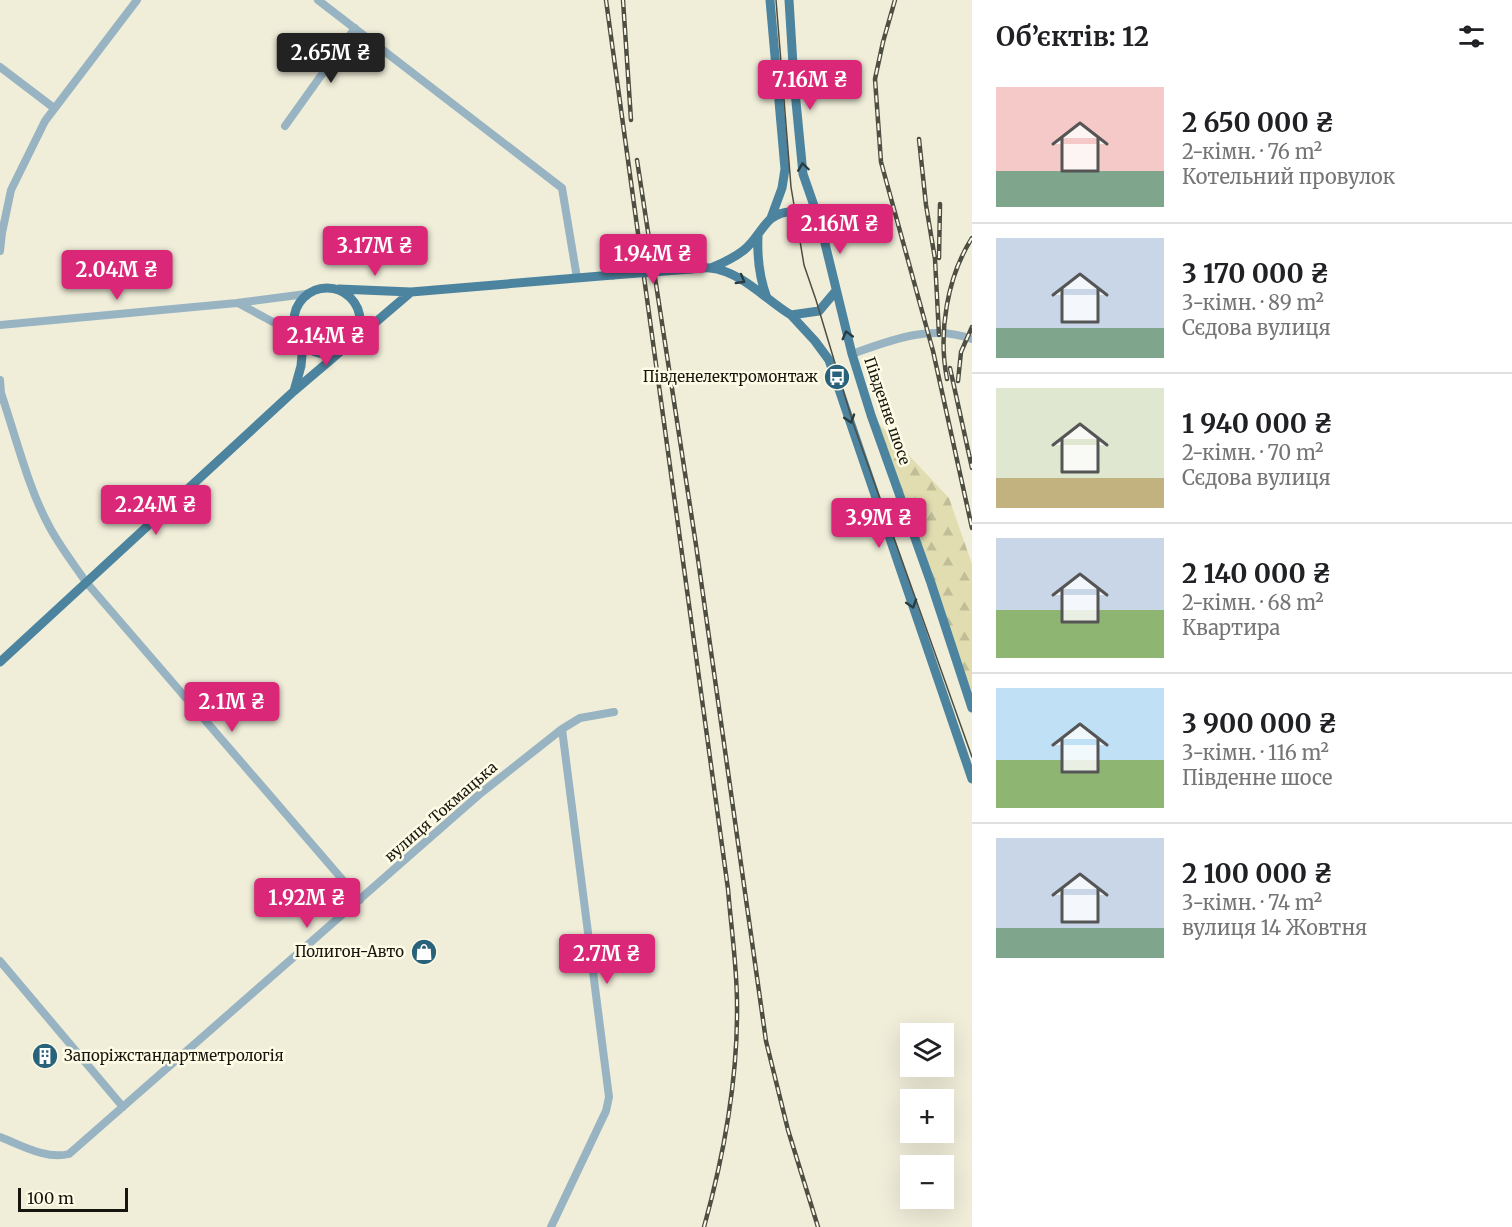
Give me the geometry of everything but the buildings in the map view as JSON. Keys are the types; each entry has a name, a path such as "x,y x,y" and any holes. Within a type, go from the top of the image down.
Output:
{"main road":[{"path":"711,268 739,254 758,236 771,218 783,188 785,169 770,0"},
{"path":"789,0 803,174 820,224 835,292 819,311 791,315"},
{"path":"771,218 787,212 801,212 820,224"},
{"path":"758,236 757,259 760,282 767,299"},
{"path":"339,290 411,292 711,268 729,273 746,282 791,315 829,360 972,779"},
{"path":"341,351 321,354 303,344 297,335 294,313 306,294 328,287 349,295 360,315 360,326 350,345"},
{"path":"0,662 294,391 411,292"},
{"name":"Південне шосе","path":"835,292 871,415 972,708"},
{"path":"294,391 301,366 303,344"}],"street":[{"path":"0,251 11,190 45,121 137,0"},
{"path":"318,0 562,188 577,278"},
{"path":"285,126 355,28"},
{"path":"0,67 54,108"},
{"path":"0,325 237,303 306,294"},
{"path":"237,303 297,335"},
{"path":"852,354 904,336 918,334 945,333 972,339"},
{"path":"0,381 1,393 47,523 86,582 360,900"},
{"name":"вулиця Токмацька","path":"0,1137 48,1155 69,1154 481,793 580,717 614,711"},
{"path":"551,1227 606,1111 609,1097 562,729"},
{"path":"0,961 123,1107"}],"green space":[{"path":"871,415 949,498 972,564 972,708"}],"tram line":[{"path":"776,0 791,187 804,265 853,423 972,757"}],"railway":[{"path":"606,0 728,889 735,961 737,1032 732,1089 718,1172 704,1227"},
{"path":"623,0 631,120"},
{"path":"895,0 875,79 881,162 933,351 972,528"},
{"path":"919,139 935,259 939,335"},
{"path":"637,160 696,545 766,1041 788,1130 818,1227"},
{"path":"939,258 940,204"},
{"path":"947,379 944,361 944,324 947,306 956,270 972,238"},
{"path":"958,381 961,352 972,327"},
{"path":"950,368 972,468"}],"place":[{"name":"Південелектромонтаж","path":"837,377"},
{"name":"Полигон-Авто","path":"424,952"},
{"name":"Запоріжстандартметрологія","path":"45,1056"}]}
